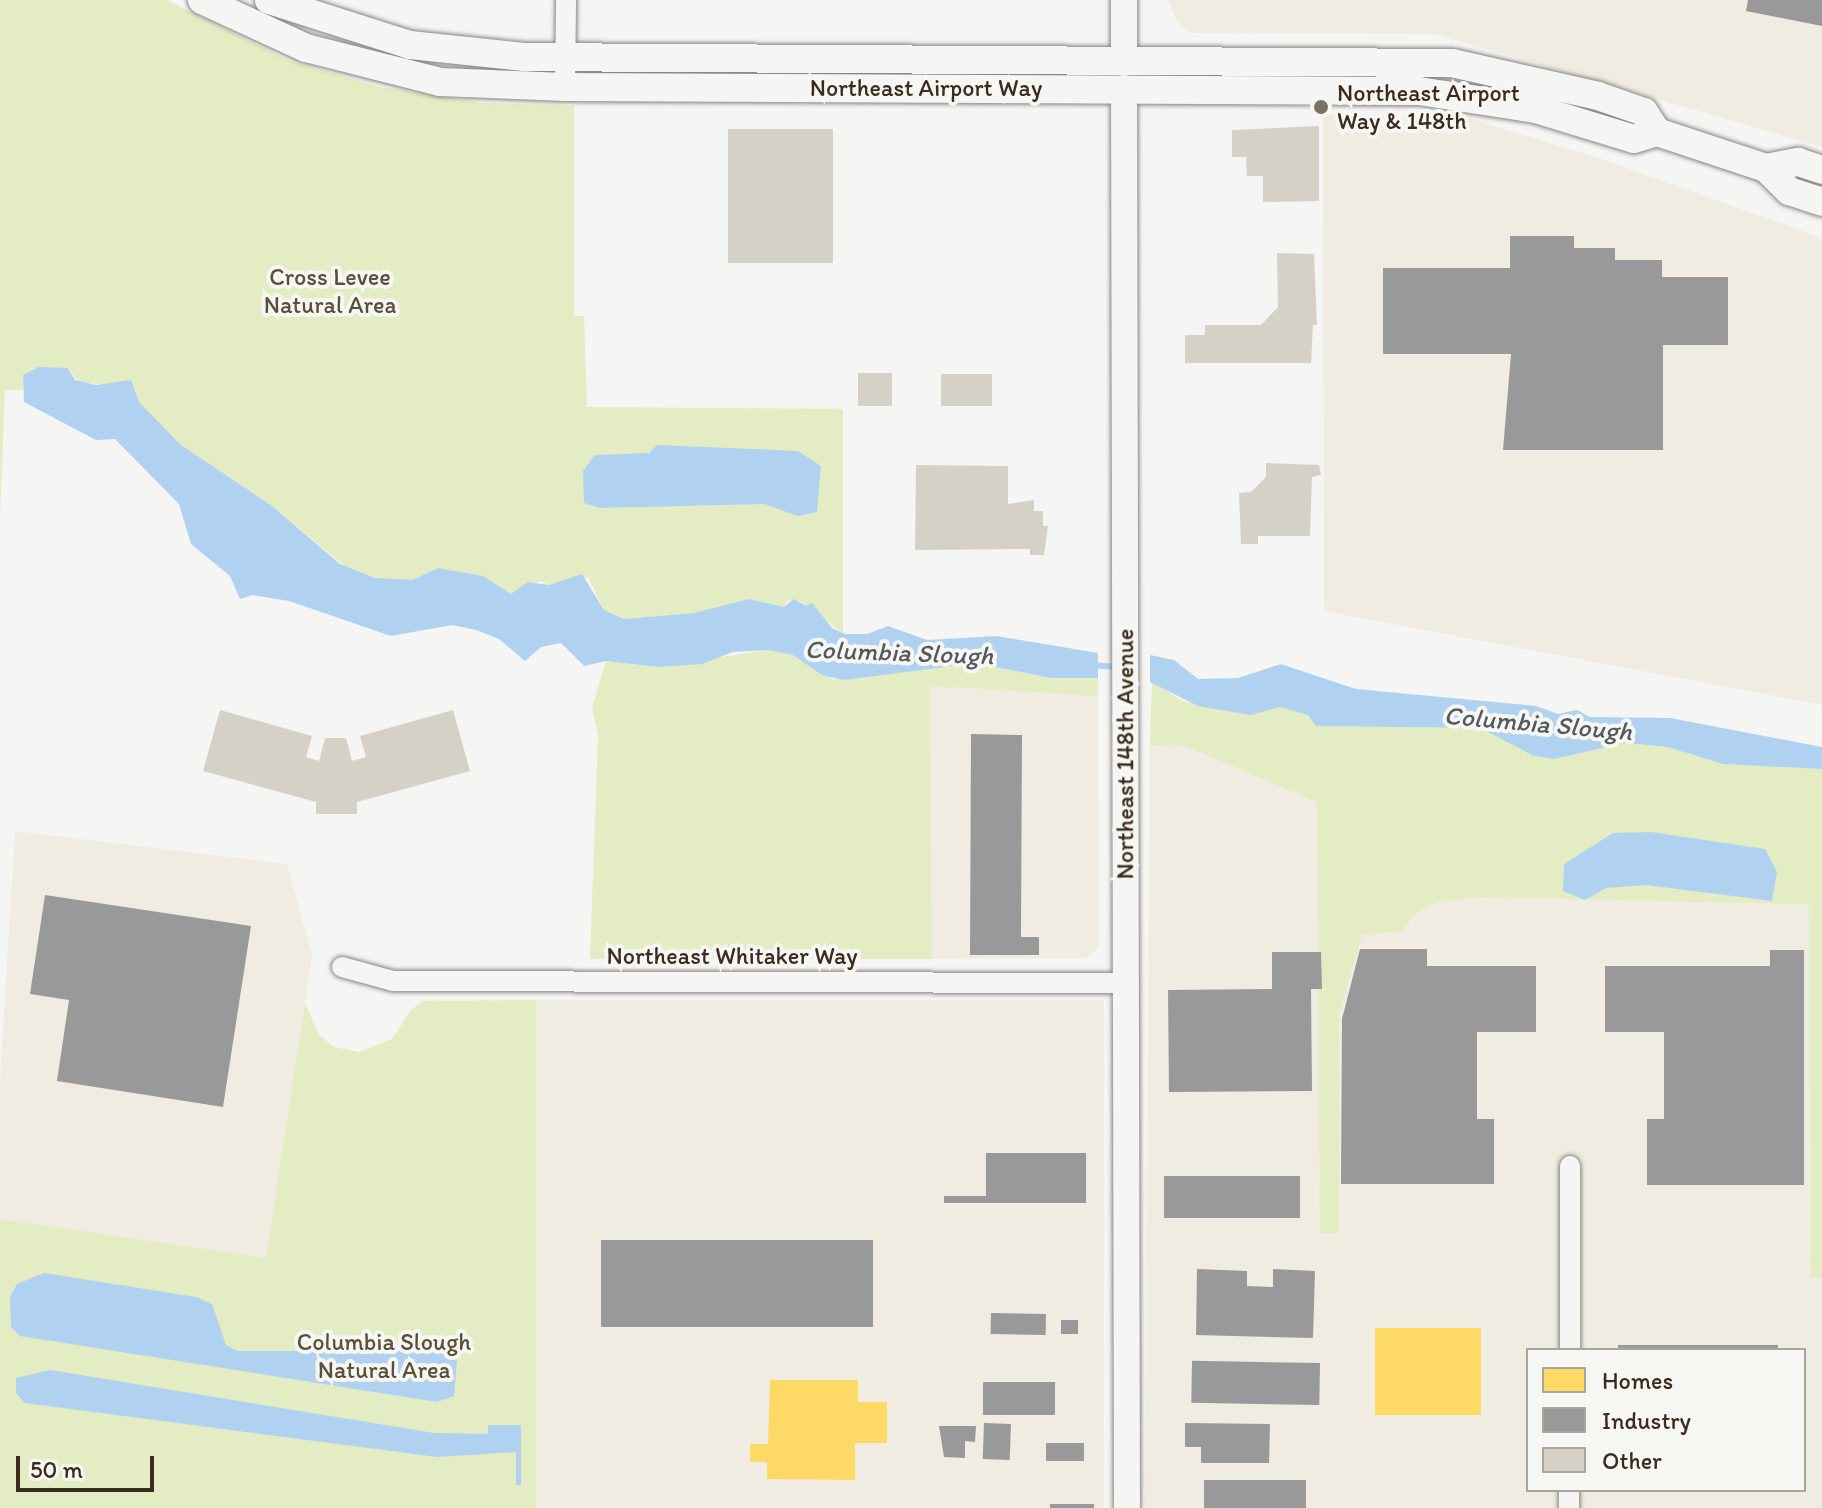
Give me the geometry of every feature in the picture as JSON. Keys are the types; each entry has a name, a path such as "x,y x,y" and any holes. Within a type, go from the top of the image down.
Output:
{"main road":[{"name":"Northeast Airport Way","path":"202,0 280,38 371,68 440,82 565,87 1419,91 1536,109 1634,139 1657,132 1766,168 1789,191 1822,202"},
{"name":"Northeast Airport Way","path":"269,0 410,45 486,55 1452,63 1598,96 1644,112 1657,132"},
{"name":"Northeast 148th Avenue","path":"1124,58 1124,88"},
{"name":"Northeast Airport Way","path":"1766,168 1798,162 1822,170"}],"street":[{"path":"565,87 566,0"},
{"name":"Northeast 148th Avenue","path":"1124,0 1124,58"},
{"name":"Northeast 148th Avenue","path":"1124,88 1127,1508"},
{"name":"Northeast Whitaker Way","path":"342,967 393,981 1125,983"},
{"path":"1570,1166 1570,1348"}],"shaded area":[{"path":"1168,0 1822,0 1822,147 1435,34 1189,33 1176,20"},
{"path":"1323,114 1471,119 1599,158 1822,238 1822,705 1324,611"},
{"path":"930,686 1098,696 1099,947 1088,958 932,959"},
{"path":"1150,745 1185,746 1317,802 1321,1233 1339,1232 1339,1014 1361,935 1400,931 1417,912 1440,902 1483,897 1810,903 1811,1278 1822,1278 1822,1508 1145,1508"},
{"path":"15,831 287,864 312,955 267,1259 0,1219 0,1080"},
{"path":"536,1000 1104,1000 1104,1508 536,1508"}],"green space":[{"name":"Cross Levee Natural Area","path":"0,0 167,0 290,61 380,87 482,103 574,106 574,316 584,316 587,407 843,409 843,633 800,601 787,601 784,607 739,602 694,613 624,619 604,610 588,577 549,585 541,581 511,594 482,576 438,568 412,580 388,581 350,570 272,506 181,445 139,402 131,380 109,385 79,382 68,368 23,375 23,390 5,390 0,517"},
{"path":"768,650 793,655 833,679 975,663 1051,678 1098,678 1098,696 930,686 932,959 590,959 598,735 592,708 606,661 658,667"},
{"path":"1152,681 1182,701 1251,715 1280,706 1308,715 1316,726 1480,728 1534,756 1554,759 1625,743 1668,747 1723,764 1822,769 1822,1278 1811,1278 1809,904 1483,897 1440,902 1417,912 1401,931 1362,935 1339,1014 1339,1233 1320,1233 1317,802 1185,746 1150,745"},
{"name":"Columbia Slough Natural Area","path":"536,1000 536,1508 0,1508 0,1219 266,1258 305,1003 319,1035 334,1047 359,1052 392,1039 411,1010 423,1001"}],"water":[{"path":"39,367 68,368 75,380 96,385 131,380 139,402 181,445 272,506 340,564 375,578 412,580 438,568 483,576 511,594 528,582 549,585 582,574 604,610 624,619 694,613 749,599 784,607 794,599 806,606 812,603 832,628 845,634 867,634 888,626 927,640 996,636 1098,653 1098,678 1051,678 975,663 844,680 822,675 793,655 768,650 733,652 702,664 658,667 606,661 584,666 561,643 541,647 525,661 499,639 476,630 452,625 391,636 289,601 252,595 240,599 230,576 191,544 179,504 115,439 96,440 24,402 23,375"},
{"path":"657,445 798,451 821,466 817,512 798,516 764,504 600,508 584,503 583,471 595,455 649,453"},
{"path":"1150,655 1174,660 1198,679 1238,678 1281,664 1356,689 1536,706 1558,714 1577,710 1590,717 1670,718 1822,747 1822,769 1723,764 1668,747 1625,743 1554,759 1534,756 1480,728 1316,726 1308,715 1280,707 1251,715 1198,706 1150,682"},
{"path":"1651,832 1765,849 1777,872 1772,901 1646,885 1606,888 1585,900 1563,891 1564,864 1613,833"},
{"path":"44,1273 196,1297 212,1304 226,1345 238,1351 444,1351 457,1360 454,1396 437,1402 20,1336 11,1327 10,1297 17,1284"},
{"path":"50,1370 434,1433 488,1434 488,1425 521,1425 521,1485 516,1485 516,1452 437,1457 25,1403 16,1393 16,1378"}],"building: Homes":[{"path":"1375,1328 1481,1328 1481,1415 1375,1415"},
{"path":"770,1380 858,1380 858,1402 887,1402 887,1443 855,1443 855,1480 767,1479 767,1462 750,1462 750,1444 768,1444"}],"building: Industry":[{"path":"1748,0 1822,0 1822,26 1746,11"},
{"path":"1510,236 1574,236 1574,248 1615,248 1615,260 1662,260 1662,277 1728,277 1728,345 1663,345 1663,450 1503,450 1511,354 1383,354 1383,268 1510,268"},
{"path":"971,734 1022,735 1021,937 1039,937 1039,955 970,955"},
{"path":"45,895 251,926 223,1107 57,1081 69,1000 30,994"},
{"path":"1360,949 1427,949 1427,966 1536,966 1536,1032 1477,1032 1477,1119 1494,1119 1494,1184 1341,1184 1342,1019"},
{"path":"1770,950 1804,950 1804,1185 1647,1185 1647,1119 1664,1119 1664,1032 1605,1032 1605,966 1770,966"},
{"path":"1272,952 1321,952 1322,989 1311,989 1312,1091 1169,1092 1168,990 1272,989"},
{"path":"986,1153 1086,1153 1086,1203 944,1203 944,1196 986,1196"},
{"path":"1164,1176 1300,1176 1300,1218 1164,1218"},
{"path":"601,1240 873,1240 873,1327 601,1327"},
{"path":"1197,1269 1247,1271 1247,1286 1273,1287 1273,1269 1315,1271 1313,1338 1196,1335"},
{"path":"991,1313 1046,1314 1046,1335 991,1334"},
{"path":"1061,1320 1078,1320 1078,1334 1061,1334"},
{"path":"1618,1345 1778,1345 1778,1348 1618,1348"},
{"path":"1192,1361 1320,1363 1319,1405 1191,1403"},
{"path":"983,1382 1055,1382 1055,1415 983,1415"},
{"path":"984,1423 1011,1424 1010,1460 983,1459"},
{"path":"1185,1423 1270,1424 1269,1463 1201,1463 1201,1447 1185,1447"},
{"path":"939,1426 976,1426 975,1442 965,1441 965,1458 944,1457"},
{"path":"1046,1443 1084,1443 1084,1461 1046,1461"},
{"path":"1204,1480 1306,1480 1306,1508 1204,1508"},
{"path":"1050,1504 1094,1504 1094,1508 1050,1508"}],"building: Other":[{"path":"1319,126 1319,201 1263,202 1263,176 1247,176 1246,157 1232,157 1232,130"},
{"path":"728,129 833,129 833,263 728,263"},
{"path":"1277,253 1314,254 1317,325 1313,325 1311,363 1185,363 1185,335 1205,335 1205,325 1261,325 1278,307"},
{"path":"858,373 892,373 892,406 858,406"},
{"path":"941,374 992,374 992,406 941,406"},
{"path":"1266,463 1319,465 1321,475 1312,477 1310,536 1258,536 1258,544 1241,544 1239,493 1251,492 1266,477"},
{"path":"916,465 1008,466 1008,504 1034,500 1034,511 1043,511 1043,526 1048,526 1044,555 1030,555 1030,549 915,550"},
{"path":"220,710 312,736 306,757 319,761 325,738 346,738 352,761 366,757 360,736 453,710 470,771 357,802 357,814 316,814 316,802 203,771"}],"waterway":[{"name":"Columbia Slough","path":"1090,665 1119,667"}],"place":[{"name":"Northeast Airport Way & 148th","path":"1321,107"}]}
